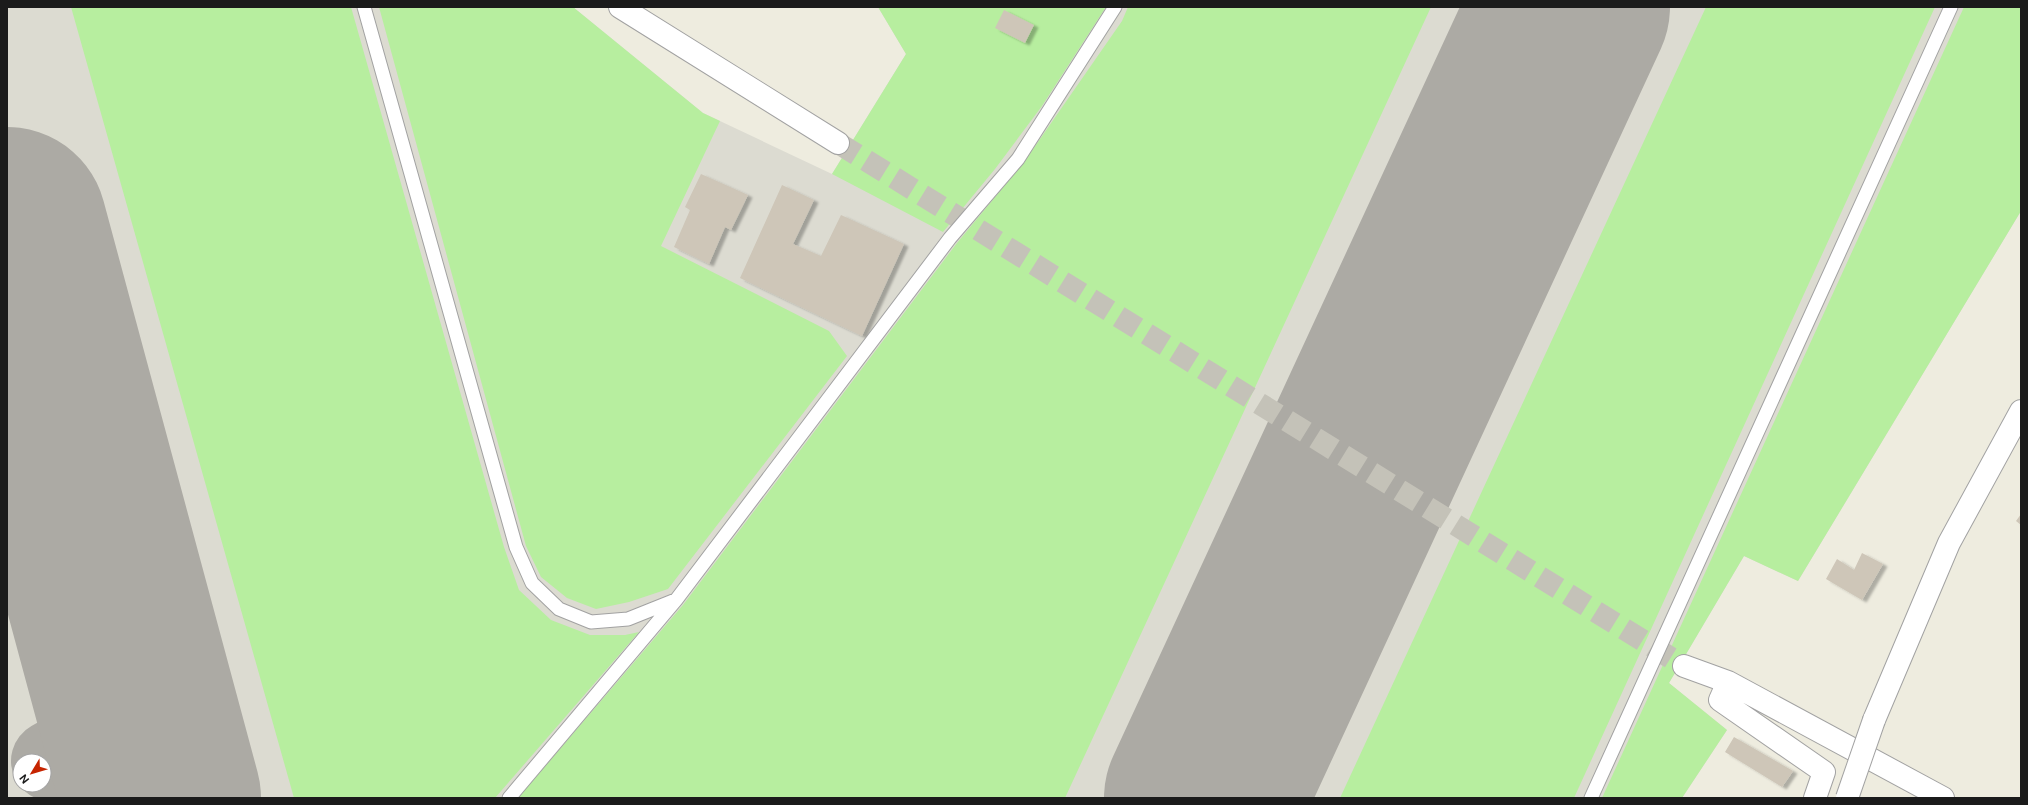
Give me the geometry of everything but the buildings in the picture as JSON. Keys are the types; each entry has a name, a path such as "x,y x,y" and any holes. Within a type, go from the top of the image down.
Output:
{"street":[{"path":"620,7 838,143"},
{"path":"1847,798 1874,720 1949,542 2021,411"},
{"path":"1684,666 1728,682 1943,798"},
{"path":"1728,682 1720,700 1824,772 1815,798"}],"lane":[{"path":"364,7 516,547 532,583 559,609 592,622 628,619 676,600"},
{"path":"509,798 676,600 950,238 1018,159 1115,7"},
{"path":"1591,798 1951,7"}],"shaded area":[{"path":"7,7 573,7 703,113 832,174 906,54 878,7 2021,7 2021,211 1798,581 1744,556 1669,683 1727,730 1682,798 7,798"}],"green space":[{"path":"71,7 351,7 504,547 519,590 551,620 590,635 625,635 639,632 495,798 294,798"},
{"path":"379,7 573,7 703,113 720,121 661,246 829,331 847,356 668,589 629,602 596,609 567,598 541,577 526,546"},
{"path":"878,7 1106,7 1042,106 995,169 943,232 832,174 906,54"},
{"path":"1128,7 1431,7 1065,798 518,798 683,605 957,243 1024,162 1122,21"},
{"path":"1706,7 1935,7 1574,798 1340,798"},
{"path":"1964,7 2021,7 2021,211 1798,581 1744,556 1669,683 1727,730 1682,798 1602,798"}],"taxiway":[{"path":"112,617 118,652 111,692 92,728 76,747 51,761 91,765 110,771 130,783 145,798"}],"runway":[{"path":"1204,798 1570,7"},
{"path":"7,227 161,798"}],"tunnel":[{"path":"838,143 1684,666"}]}
